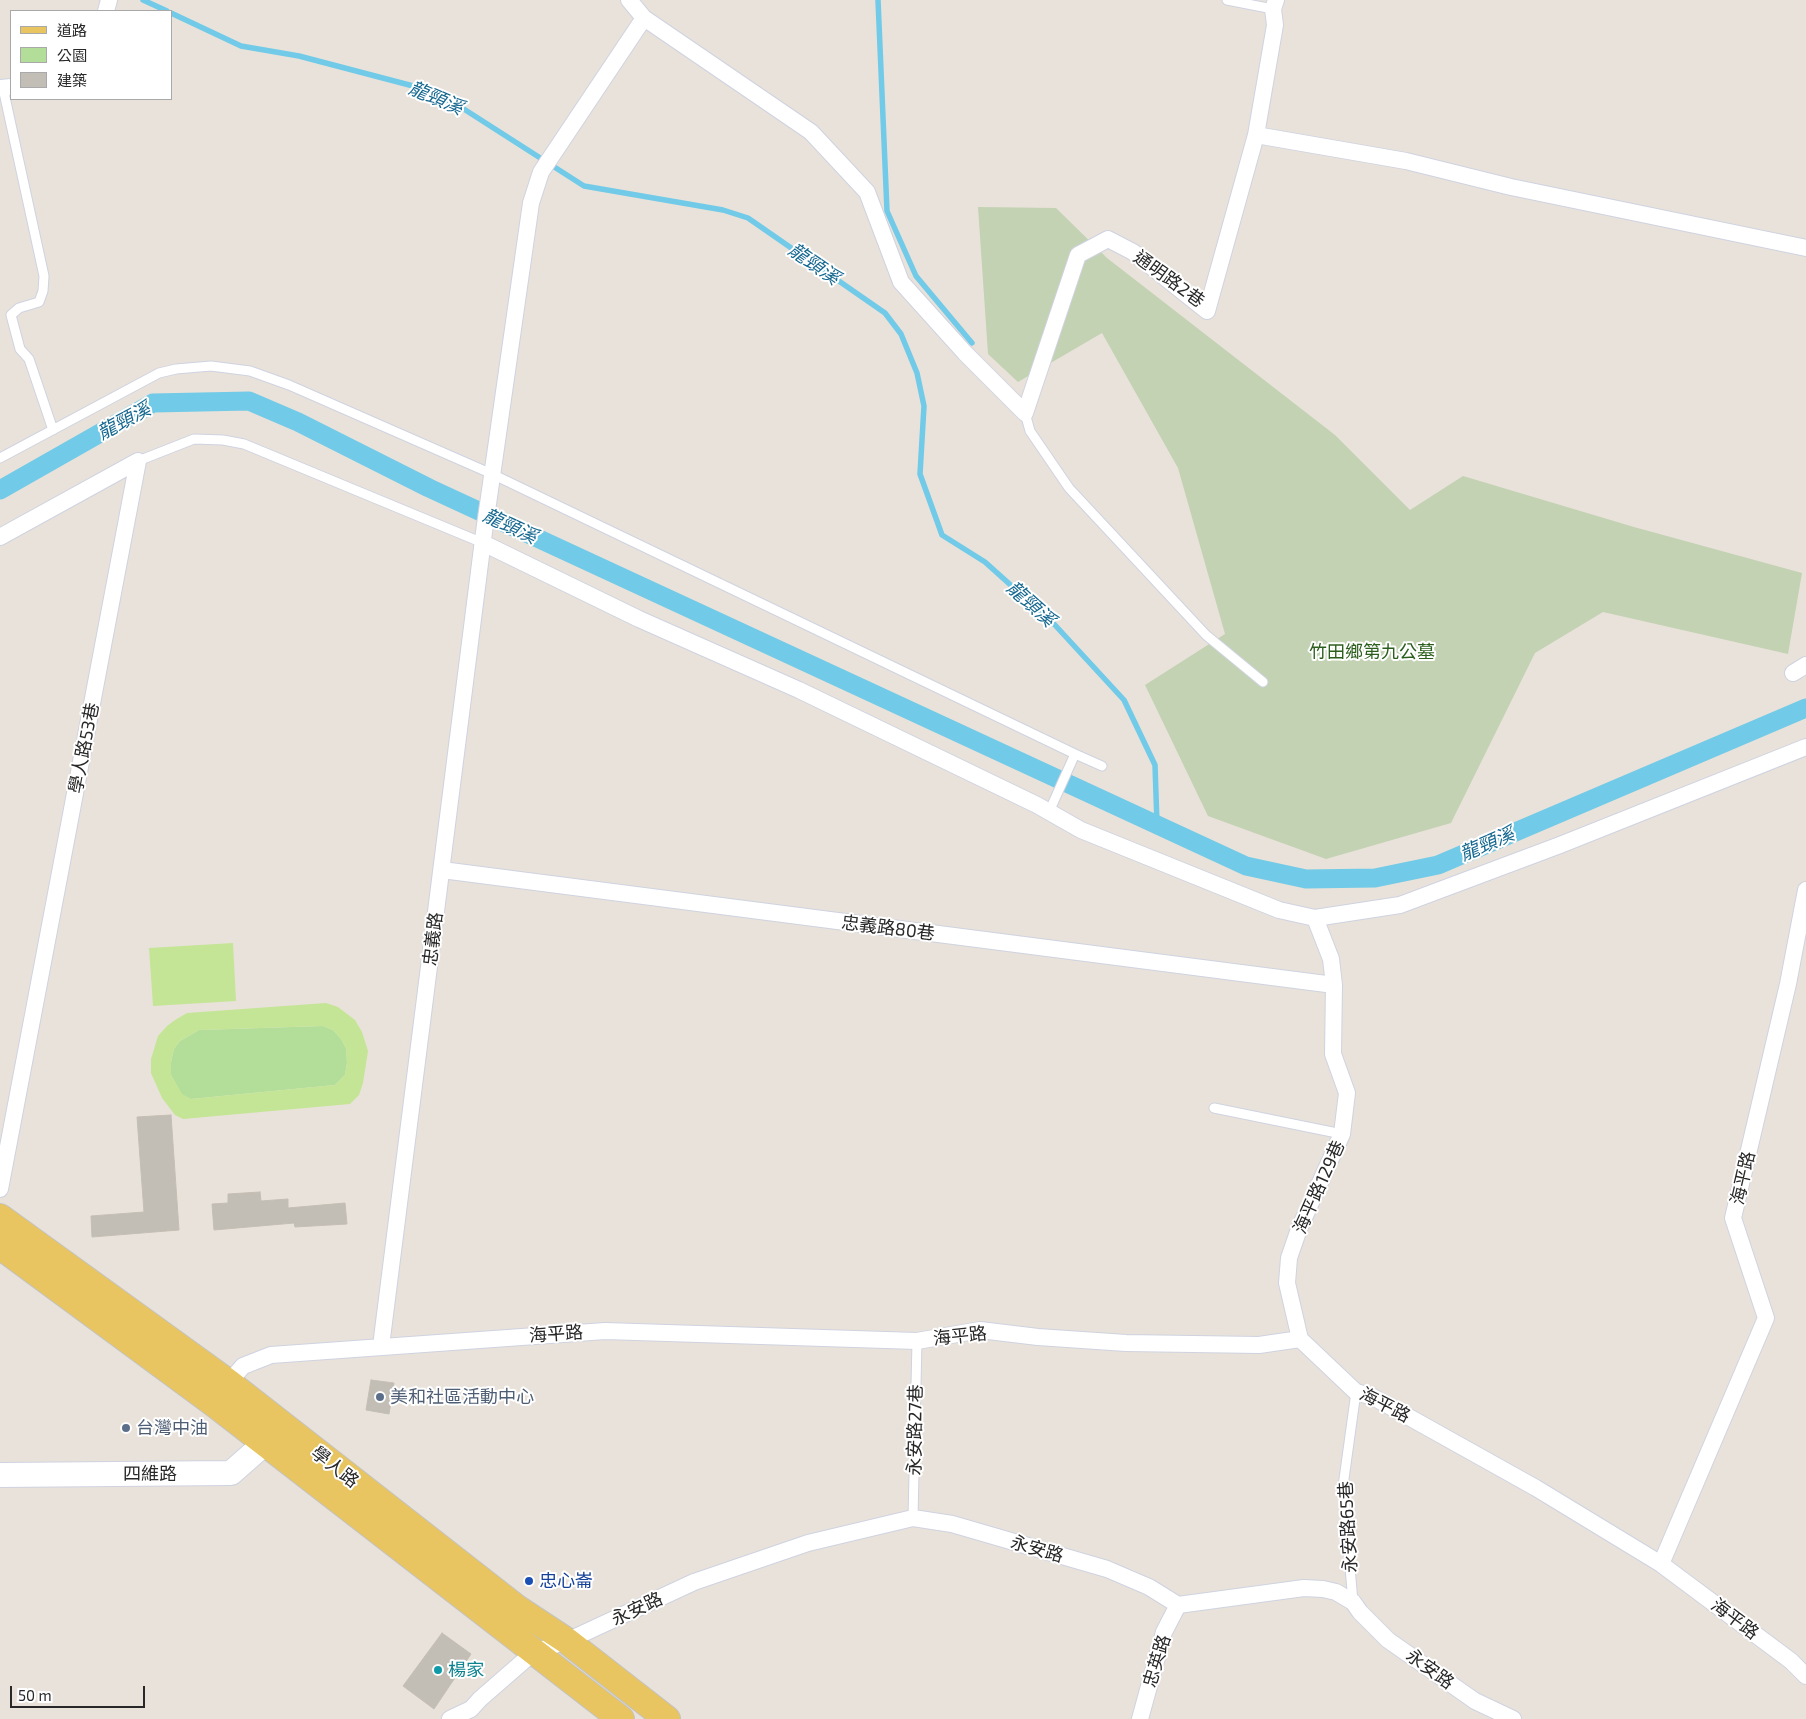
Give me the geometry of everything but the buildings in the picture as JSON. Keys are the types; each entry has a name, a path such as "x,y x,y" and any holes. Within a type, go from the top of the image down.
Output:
{"main road":[{"name":"學人路","path":"0,1217 228,1382 272,1434 534,1652 621,1719"},
{"name":"學人路","path":"0,1246 212,1403 272,1434 517,1608 567,1641 667,1719"},
{"name":"四維路","path":"0,1475 230,1474 272,1434"}],"street":[{"path":"629,0 644,18 811,132 867,192 901,282 965,353 1025,413"},
{"name":"通明路2巷","path":"1025,413 1078,255 1108,239 1133,252 1206,311 1256,135 1275,25 1274,5"},
{"name":"忠義路","path":"381,1346 483,538 531,203 541,172 644,18"},
{"path":"1256,135 1406,161 1512,187 1806,248"},
{"path":"0,536 138,461"},
{"name":"學人路53巷","path":"0,1189 138,461"},
{"path":"483,538 639,618 799,690 1050,812 1081,830 1279,910 1315,918 1400,905 1560,845 1806,747"},
{"name":"忠義路80巷","path":"442,870 1334,985"},
{"name":"海平路","path":"1661,1564 1766,1318 1733,1218 1788,984 1806,890"},
{"name":"海平路129巷","path":"1300,1339 1287,1283 1289,1258 1299,1229 1332,1161 1342,1134 1347,1093 1333,1054 1334,985 1331,960 1315,918"},
{"name":"海平路","path":"212,1403 243,1366 271,1355 605,1331 917,1341 980,1330 1038,1337 1126,1343 1259,1345 1300,1339 1356,1392 1373,1397 1536,1488 1661,1564 1791,1660 1806,1676"},
{"name":"永安路","path":"534,1652 567,1641 694,1582 808,1543 912,1518 952,1524 1108,1569 1150,1587 1178,1606 1304,1588 1323,1588 1336,1592 1352,1602 1388,1640 1474,1701 1512,1719"},
{"name":"忠英路","path":"1140,1719 1164,1632 1178,1606"},
{"path":"450,1719 471,1709 480,1698 534,1652"}],"lane":[{"path":"1227,0 1274,5"},
{"path":"5,88 44,276 44,291 40,302 19,308 11,315 20,350 29,359 53,430"},
{"path":"0,458 159,373 194,367 229,367 250,371 276,379 492,479 1102,766"},
{"path":"1025,413 1030,431 1069,488 1206,635 1263,682"},
{"path":"138,461 194,439 223,440 244,444 483,538"},
{"path":"1050,812 1075,754"},
{"path":"1214,1108 1342,1134"},
{"name":"永安路27巷","path":"912,1518 917,1341"},
{"name":"永安路65巷","path":"1352,1602 1343,1486 1356,1392"}],"green space":[{"name":"竹田鄉第九公墓","path":"978,207 1056,208 1107,258 1335,435 1410,510 1463,476 1634,527 1802,573 1788,654 1603,612 1535,653 1451,823 1326,859 1208,816 1145,685 1225,634 1178,468 1102,333 1018,382 988,354"},
{"path":"233,943 236,1001 153,1006 149,948"},
{"path":"326,1003 338,1007 355,1020 362,1032 368,1051 363,1083 359,1095 350,1104 183,1119 175,1115 162,1098 151,1073 151,1059 158,1036 167,1026 187,1013","holes":["323,1026 333,1030 346,1048 347,1063 345,1075 335,1085 191,1099 182,1094 171,1075 174,1049 180,1041 199,1030"]},
{"path":"323,1026 333,1030 346,1048 347,1063 345,1075 335,1085 191,1099 182,1095 171,1075 174,1049 180,1041 199,1030"}],"waterway":[{"name":"龍頸溪","path":"143,0 165,10"},
{"path":"878,0 887,211 916,276 972,343"},
{"name":"龍頸溪","path":"172,13 241,46 299,56 417,87 456,104 584,186 723,210 748,218 885,313 901,334 917,373 924,406 920,474 942,535 985,562 1054,624 1124,700 1155,765 1157,824"},
{"name":"龍頸溪","path":"0,490 153,403 249,401 298,422 429,488 1246,866 1306,879 1375,878 1438,865 1806,708"}],"place":[{"name":"美和社區活動中心","path":"380,1397"},
{"name":"台灣中油","path":"126,1428"},
{"name":"忠心崙","path":"529,1581"},
{"name":"楊家","path":"438,1670"}]}
